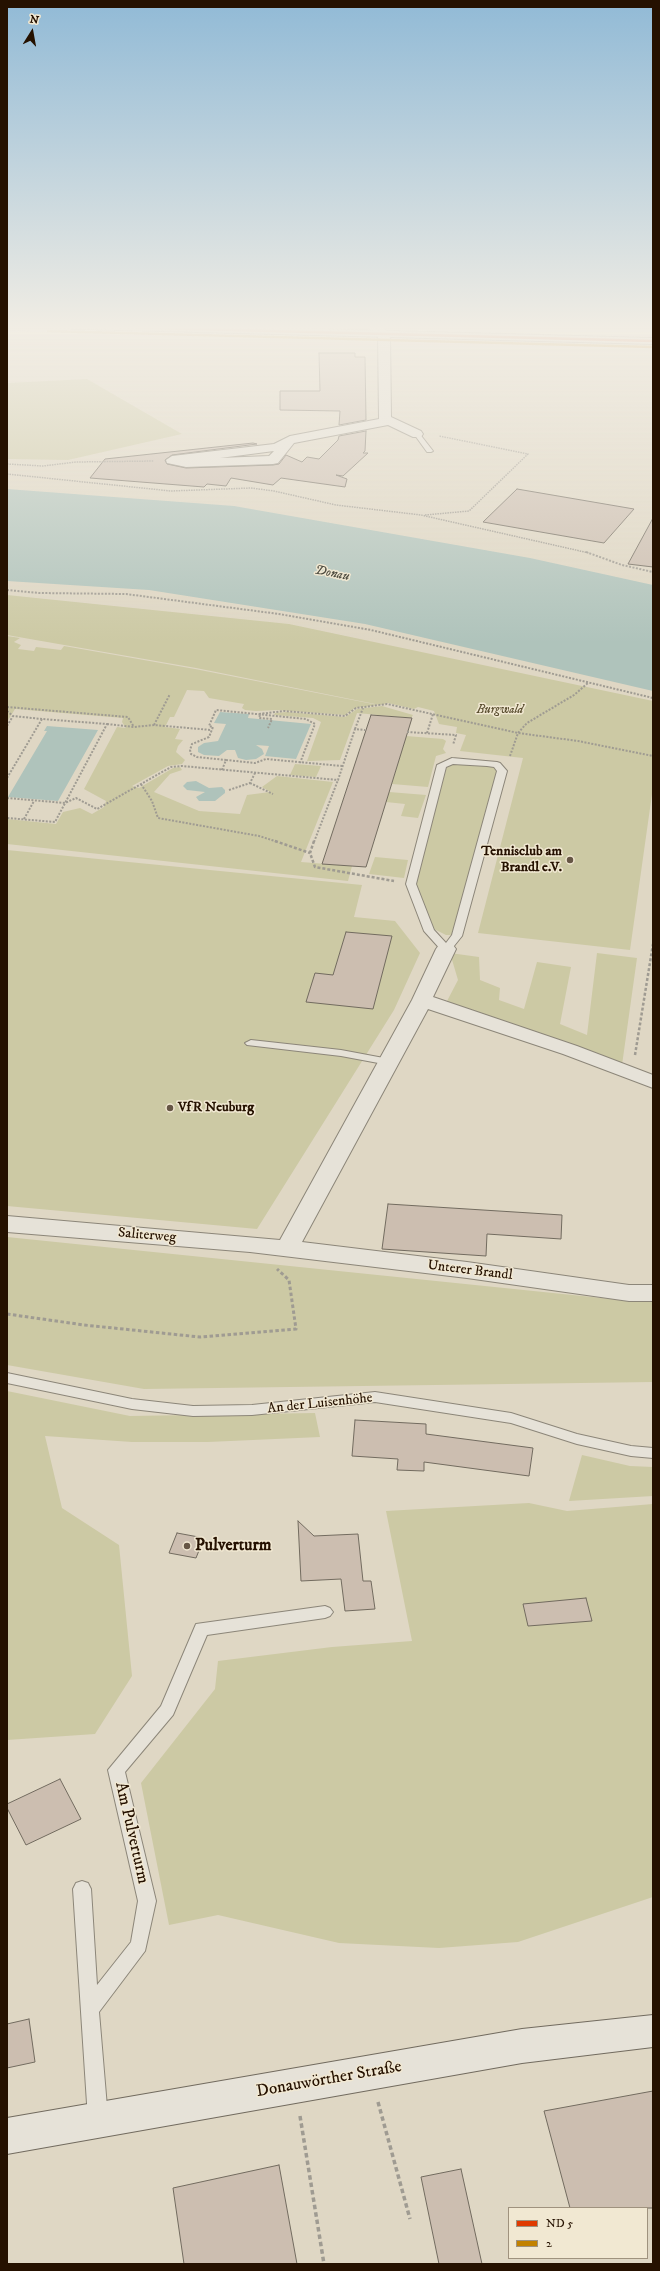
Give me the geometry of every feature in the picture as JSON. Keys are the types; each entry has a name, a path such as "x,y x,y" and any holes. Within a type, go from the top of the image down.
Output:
{"street":[{"path":"172,460 277,447 290,440 338,431"},
{"path":"287,1249 422,1000 446,949"},
{"path":"422,1000 570,1050 653,1082"},
{"name":"Saliterweg","path":"7,1224 250,1244 287,1249"},
{"name":"Unterer Brandl","path":"287,1249 467,1270 629,1293 653,1293"},
{"name":"Donauwörther Straße","path":"7,2136 522,2046 653,2032"}],"lane":[{"path":"412,432 429,451"},
{"path":"452,761 487,762 497,765 502,771 457,936 446,949 429,931 411,884 442,765 452,761"},
{"path":"251,1043 341,1053 389,1062"},
{"name":"An der Luisenhöhe","path":"7,1378 132,1404 193,1411 252,1410 375,1397 511,1418 577,1439 631,1451 653,1452"},
{"name":"Am Pulverturm","path":"90,2010 139,1945 147,1900 116,1770 167,1710 202,1628 325,1612"},
{"path":"82,1889 98,2120"}],"path":[{"path":"412,432 528,454 469,511 421,516"},
{"path":"7,464 43,466 76,462 172,460"},
{"path":"7,474 33,475 55,480 171,491 251,488 266,490 336,505 421,516 578,549 622,565 653,572"},
{"path":"7,590 39,593 126,594 279,614 371,630 653,698"},
{"path":"502,771 518,733 527,723 574,695 588,683"},
{"path":"154,725 170,694"},
{"path":"260,714 284,711 345,716 356,708 387,704 518,733 653,756"},
{"path":"7,707 128,717 134,727"},
{"path":"363,708 338,780 310,853 315,867 411,884"},
{"path":"300,763 315,724 306,719 216,710 209,726 213,727 209,737 192,744 191,754 208,760 255,763 266,759 300,763 342,766"},
{"path":"7,711 13,716 42,719 134,727 154,725 211,730"},
{"path":"260,714 259,718 272,719 268,728"},
{"path":"427,733 433,714"},
{"path":"7,726 13,716"},
{"path":"7,778 42,719"},
{"path":"7,818 55,822 107,724"},
{"path":"356,729 366,730"},
{"path":"407,732 456,736 452,750 465,761"},
{"path":"222,770 226,760"},
{"path":"7,798 65,803 76,798 97,809 172,767 182,766 338,780"},
{"path":"250,783 255,773"},
{"path":"229,790 250,783 273,794"},
{"path":"141,784 152,801 158,818 259,836 310,853"},
{"path":"24,819 34,801"},
{"path":"632,1073 653,944"},
{"path":"7,1314 84,1325 200,1337 296,1329 289,1280 250,1244"},
{"path":"370,2072 410,2220"},
{"path":"295,2086 324,2264"}],"green space":[{"path":"7,431 177,431 182,434 68,460 7,459"},
{"name":"Burgwald","path":"7,595 289,624 653,701 653,787 630,950 478,933 523,758 460,751 466,735 456,733 457,727 439,724 434,711 418,707 414,709 388,703 380,705 196,668 7,635"},
{"path":"7,636 20,638 14,642 21,645 18,649 34,651 36,647 61,650 64,646 195,669 378,705 355,708 345,715 278,710 256,711 245,710 242,708 244,704 209,698 204,691 187,690 174,717 170,717 165,727 180,729 175,739 183,740 178,746 176,752 185,760 182,764 168,766 132,786 139,788 173,768 180,767 182,770 170,774 154,792 199,811 240,814 247,795 270,792 262,787 277,776 333,782 301,862 352,866 348,881 7,844 7,819 56,824 63,812 80,808 92,814 104,807 106,801 84,789 117,727 126,728 122,722 123,718 15,709 7,722"},
{"path":"382,706 413,715 411,718 357,713 340,760 307,761 321,722 313,718 274,715 275,713 287,712 345,717 357,709"},
{"path":"406,736 443,739 446,741 443,749 446,753 436,756 428,787 392,784"},
{"path":"460,763 490,765 498,771 454,935 446,935 434,929 415,884 447,766"},
{"path":"295,764 321,766 316,777 290,775"},
{"path":"389,792 426,795 418,818 401,816 405,804 386,802"},
{"name":"VfR Neuburg","path":"7,850 362,885 354,917 395,921 420,953 394,1010 257,1229 7,1206"},
{"path":"375,857 408,860 404,878 369,874"},
{"path":"450,953 479,957 480,980 500,988 499,1000 524,1009 537,962 571,967 560,1024 587,1035 597,953 637,958 622,1065 446,1003 458,980"},
{"path":"7,1237 631,1301 653,1301 653,1382 144,1389 7,1365"},
{"path":"7,1391 130,1416 315,1413 320,1437 208,1442 132,1442 45,1436 62,1508 119,1545 132,1676 95,1734 7,1740"},
{"path":"582,1455 630,1466 653,1467 653,1496 569,1501"},
{"path":"529,1503 567,1511 653,1504 653,1897 518,1942 439,1948 339,1943 218,1915 169,1925 141,1783 215,1689 218,1661 332,1647 412,1641 386,1511"}],"water":[{"name":"Donau","path":"7,489 234,506 530,558 653,585 653,691 365,624 149,590 7,581"},
{"path":"220,712 249,714 248,718 311,724 296,759 265,756 269,746 256,745 262,749 264,754 256,759 246,760 238,758 235,750 227,750 219,756 204,755 198,752 198,747 204,743 218,741 226,724 214,723"},
{"path":"47,726 98,730 58,801 8,797 47,731 44,731"},
{"path":"196,781 209,788 222,787 225,790 225,793 215,801 199,801 196,797 205,792 187,790 183,786 187,782"}],"building":[{"path":"366,431 365,451 363,453 368,453 343,476 336,475 347,479 345,487 281,478 273,485 231,478 226,486 207,484 204,487 90,478 105,459 253,443 257,444 172,455 165,460 167,464 186,468 273,465 279,464 286,455 302,462 307,457 319,459 338,440 339,436"},
{"path":"517,489 634,509 604,543 483,522"},
{"path":"653,518 653,567 628,564"},
{"path":"371,715 412,718 366,867 322,864"},
{"path":"346,932 392,936 373,1009 306,1002 315,973 333,975"},
{"path":"388,1204 562,1215 561,1239 487,1234 486,1256 382,1249"},
{"path":"355,1420 426,1424 426,1434 533,1448 529,1476 424,1462 424,1471 397,1470 398,1459 352,1456"},
{"path":"298,1521 314,1536 358,1534 363,1581 371,1581 375,1609 345,1611 341,1579 301,1581"},
{"name":"Pulverturm","path":"177,1533 204,1538 196,1558 169,1553"},
{"path":"586,1598 592,1621 528,1626 523,1604"},
{"path":"60,1779 81,1819 26,1845 7,1808 7,1804"},
{"path":"29,2019 35,2062 7,2068 7,2024"},
{"path":"653,2091 653,2208 570,2207 544,2111"},
{"path":"279,2165 297,2264 184,2264 173,2188"},
{"path":"461,2169 482,2264 439,2264 421,2177"}],"place":[{"name":"Tennisclub am Brandl e.V.","path":"570,860"},
{"name":"VfR Neuburg","path":"170,1108"},
{"name":"Pulverturm","path":"187,1546"}]}
